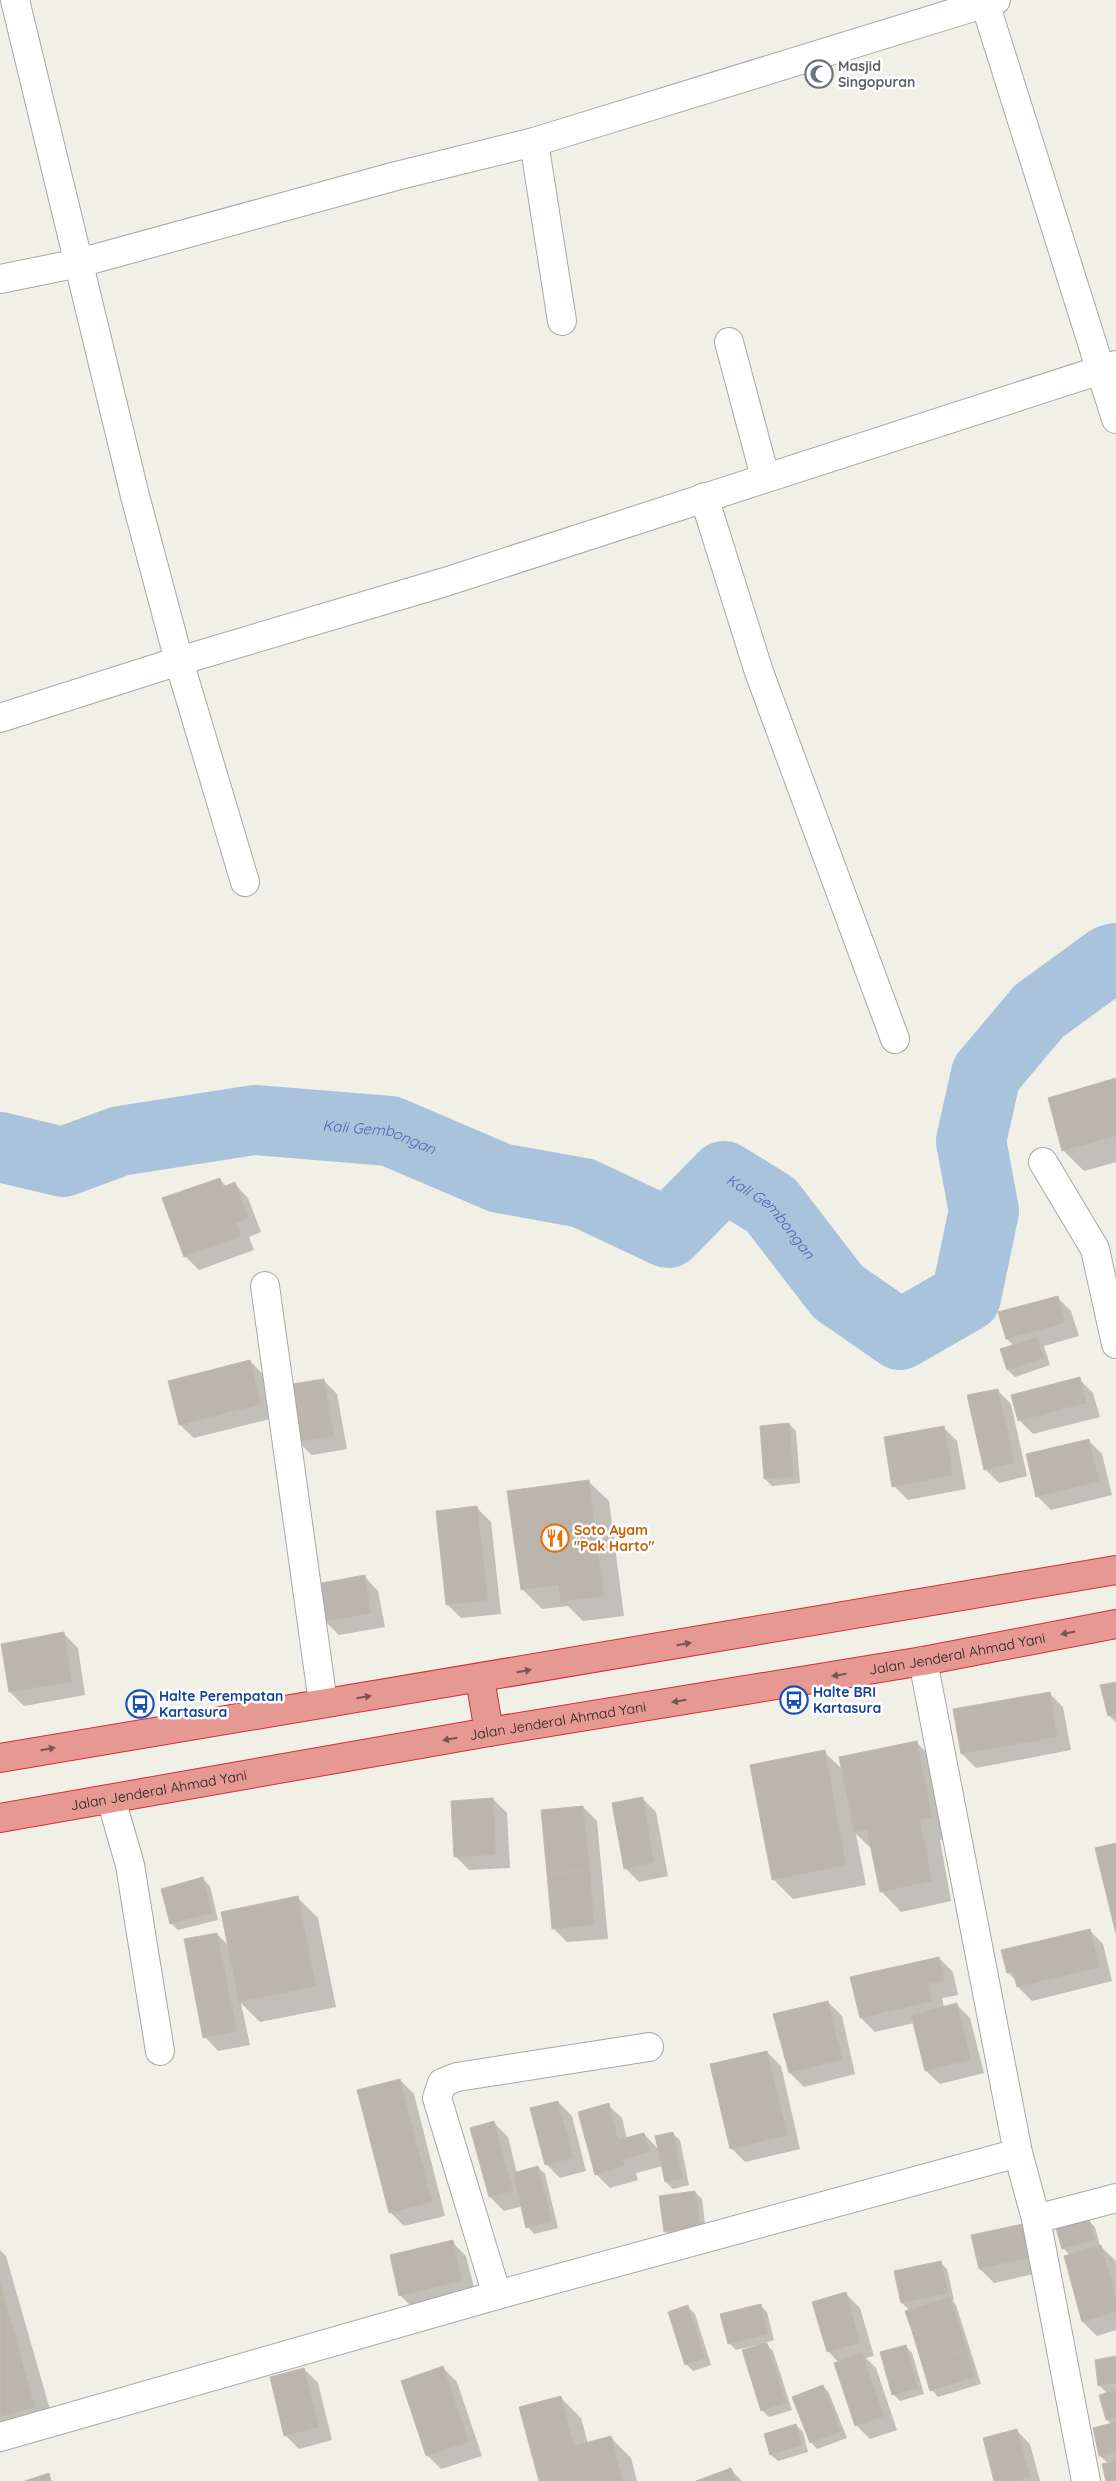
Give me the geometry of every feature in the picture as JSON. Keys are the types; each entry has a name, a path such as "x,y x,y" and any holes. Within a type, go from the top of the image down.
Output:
{"highway":[{"path":"0,1758 323,1703 480,1679 1116,1570"},
{"name":"Jalan Jenderal Ahmad Yani","path":"0,1818 489,1732 923,1661 1116,1624"},
{"path":"480,1679 489,1732"}],"street":[{"path":"15,0 135,496 179,661 245,882"},
{"path":"0,279 79,263 386,178 534,142 988,1 1109,368 1116,420"},
{"path":"534,142 562,321"},
{"path":"729,342 766,477"},
{"path":"0,718 179,661 445,582 1109,368"},
{"path":"704,497 759,672 895,1039"},
{"path":"1043,1162 1095,1249 1116,1344"},
{"path":"265,1286 323,1703"},
{"path":"923,1661 1018,2153 1036,2219 1086,2481"},
{"path":"111,1799 130,1865 160,2051"},
{"path":"497,2295 437,2098 442,2084 457,2077 649,2048"},
{"path":"0,2437 497,2295 1018,2153"},
{"path":"1036,2219 1116,2198"}],"building":[{"path":"1116,1078 1116,1136 1062,1151 1048,1098"},
{"path":"220,1178 223,1187 235,1182 248,1218 236,1223 241,1236 184,1257 162,1198"},
{"path":"1058,1296 1065,1323 1006,1339 998,1312"},
{"path":"1037,1337 1044,1358 1007,1370 1000,1349"},
{"path":"250,1360 261,1404 179,1425 168,1381"},
{"path":"1080,1377 1086,1403 1018,1421 1011,1395"},
{"path":"324,1379 334,1436 297,1442 286,1385"},
{"path":"998,1389 1014,1463 984,1470 967,1395"},
{"path":"789,1423 794,1477 764,1479 760,1426"},
{"path":"944,1426 953,1475 892,1487 884,1437"},
{"path":"1089,1439 1099,1481 1036,1497 1026,1454"},
{"name":"Soto Ayam \"Pak Harto\"","path":"589,1480 604,1596 561,1602 558,1585 521,1590 507,1491"},
{"path":"477,1506 488,1600 446,1605 436,1511"},
{"path":"365,1575 371,1613 324,1622 317,1584"},
{"path":"64,1632 72,1682 9,1692 1,1644"},
{"path":"1116,1682 1116,1714 1108,1716 1100,1685"},
{"path":"1050,1692 1057,1737 961,1754 953,1709"},
{"path":"917,1741 932,1817 920,1820 932,1881 880,1892 867,1830 854,1833 839,1757"},
{"path":"825,1750 846,1865 772,1880 750,1765"},
{"path":"643,1797 654,1862 624,1869 612,1803"},
{"path":"493,1798 496,1855 454,1857 451,1801"},
{"path":"583,1806 590,1870 547,1874 541,1810"},
{"path":"1116,1843 1116,1934 1095,1848"},
{"path":"590,1870 594,1925 552,1929 547,1874"},
{"path":"203,1877 212,1913 170,1924 161,1889"},
{"path":"298,1896 316,1986 239,2002 221,1912"},
{"path":"1090,1929 1099,1967 1017,1987 1013,1972 1007,1973 1001,1950"},
{"path":"217,1933 237,2031 203,2038 184,1939"},
{"path":"939,1957 944,1981 929,1984 932,2001 860,2018 850,1977"},
{"path":"828,2001 842,2060 789,2073 773,2014"},
{"path":"957,2003 971,2060 925,2071 911,2015"},
{"path":"767,2051 787,2135 730,2149 710,2064"},
{"path":"400,2079 432,2202 389,2213 357,2090"},
{"path":"558,2101 573,2158 545,2165 530,2108"},
{"path":"609,2103 618,2140 644,2133 650,2152 623,2159 625,2166 595,2175 578,2112"},
{"path":"494,2121 513,2191 489,2197 470,2128"},
{"path":"673,2132 683,2179 665,2182 655,2136"},
{"path":"538,2166 552,2221 526,2228 513,2173"},
{"path":"695,2191 700,2226 664,2232 659,2196"},
{"path":"1089,2219 1095,2240 1062,2249 1056,2228"},
{"path":"1023,2224 1030,2258 979,2269 971,2235"},
{"path":"453,2240 462,2281 399,2296 390,2255"},
{"path":"1101,2245 1116,2297 1116,2312 1082,2322 1064,2256"},
{"path":"941,2261 948,2293 901,2303 894,2271"},
{"path":"0,2282 35,2407 0,2417"},
{"path":"846,2292 860,2343 827,2352 812,2302"},
{"path":"950,2297 957,2317 912,2331 905,2311"},
{"path":"761,2304 768,2334 728,2344 720,2314"},
{"path":"688,2305 705,2358 685,2365 668,2312"},
{"path":"957,2317 967,2350 922,2364 912,2331"},
{"path":"767,2343 786,2403 761,2411 742,2350"},
{"path":"906,2345 918,2388 892,2395 880,2352"},
{"path":"967,2350 975,2377 930,2391 922,2364"},
{"path":"862,2353 884,2416 855,2426 834,2363"},
{"path":"1116,2356 1116,2383 1098,2386 1095,2360"},
{"path":"443,2366 469,2442 426,2456 401,2381"},
{"path":"304,2368 319,2427 284,2436 270,2377"},
{"path":"823,2385 841,2432 810,2443 792,2397"},
{"path":"1116,2390 1116,2418 1106,2420 1099,2395"},
{"path":"561,2396 574,2446 611,2436 623,2481 539,2481 519,2407"},
{"path":"1116,2422 1116,2452 1099,2456 1093,2428"},
{"path":"796,2424 802,2445 770,2455 764,2434"},
{"path":"1017,2429 1030,2477 1017,2481 994,2481 983,2438"},
{"path":"1116,2461 1116,2481 1106,2481 1102,2464"},
{"path":"731,2468 736,2481 696,2481"},
{"path":"49,2473 51,2481 25,2481"}],"waterway":[{"name":"Kali Gembongan","path":"0,1147 63,1162 120,1141 254,1120 390,1131 500,1178 583,1193 668,1233 724,1176 771,1205 838,1292 900,1335 966,1297 984,1211 971,1141 986,1074 1039,1011 1109,960 1116,958"}],"place":[{"name":"Masjid Singopuran","path":"819,74"},
{"name":"Soto Ayam \"Pak Harto\"","path":"555,1538"},
{"name":"Halte BRI Kartasura","path":"794,1700"},
{"name":"Halte Perempatan Kartasura","path":"140,1704"}]}
